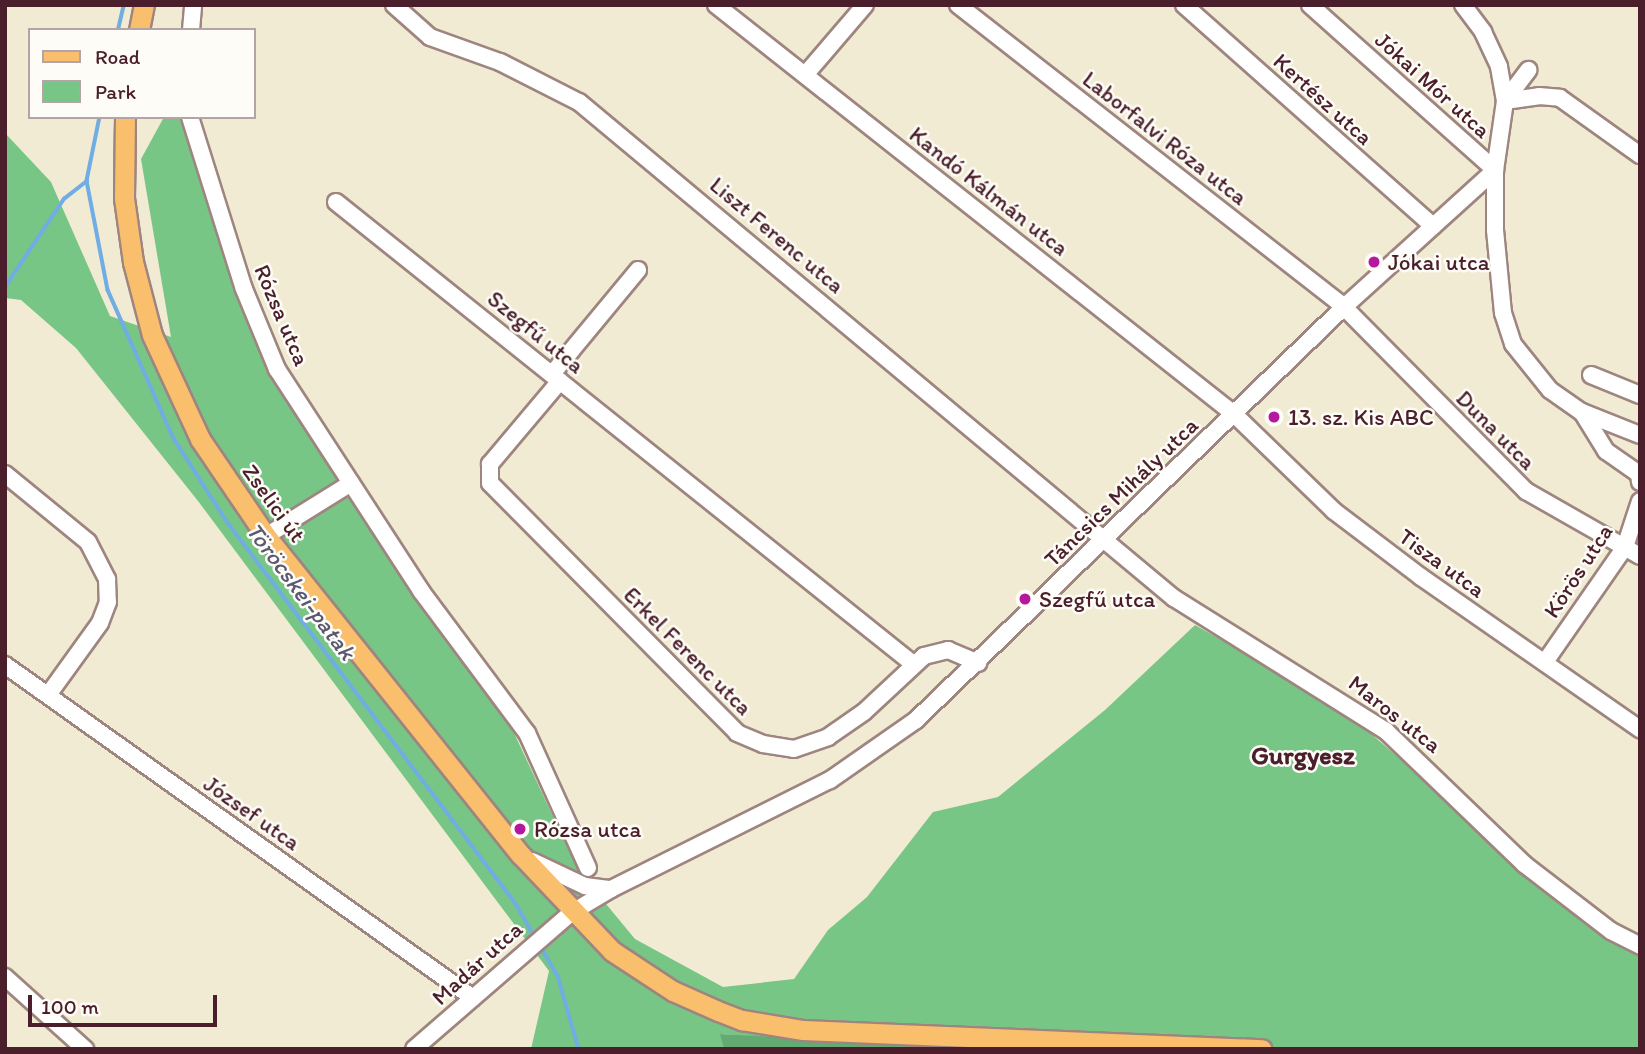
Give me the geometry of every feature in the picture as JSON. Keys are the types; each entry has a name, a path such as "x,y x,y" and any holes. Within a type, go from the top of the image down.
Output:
{"main road":[{"path":"139,28 144,5"},
{"name":"Zselici út","path":"125,119 128,232 152,335 200,439 266,536 521,855 571,913 632,966 718,1011 742,1020 865,1041 1262,1049"}],"street":[{"path":"191,28 193,5"},
{"name":"Liszt Ferenc utca","path":"394,5 430,37 500,62 579,102 1105,540"},
{"name":"Kandó Kálmán utca","path":"716,5 1234,414"},
{"path":"805,75 865,5"},
{"name":"Laborfalvi Róza utca","path":"958,5 1344,307"},
{"name":"Kertész utca","path":"1184,5 1433,226"},
{"name":"Jókai Mór utca","path":"1310,5 1495,170"},
{"path":"1463,5 1483,32 1499,67 1505,101 1495,170 1497,270 1503,313 1513,344 1550,390 1582,412 1640,435"},
{"path":"1505,101 1528,70"},
{"path":"1505,101 1539,96 1560,98 1640,155"},
{"name":"Rózsa utca","path":"191,119 262,338 303,412 421,591 527,733 588,868"},
{"name":"Táncsics Mihály utca","path":"571,913 611,888 830,779 916,720 1344,307 1495,170"},
{"name":"Szegfű utca","path":"336,202 912,663"},
{"path":"556,377 638,270"},
{"name":"Duna utca","path":"1344,307 1525,491 1640,556"},
{"path":"1591,375 1640,395"},
{"name":"Erkel Ferenc utca","path":"556,377 490,464 490,483 737,733 754,741 794,749 828,737 864,712 912,663"},
{"path":"1582,412 1606,451 1639,474 1640,482"},
{"name":"Tisza utca","path":"1234,414 1334,511 1421,578 1640,729"},
{"path":"5,474 88,542 107,579 108,602 100,623 48,695"},
{"path":"266,536 351,484"},
{"name":"Körös utca","path":"1545,662 1625,547 1640,501"},
{"name":"Maros utca","path":"1105,540 1174,598 1385,731 1524,864 1611,931 1640,946"},
{"path":"912,663 948,650 978,663"},
{"name":"József utca","path":"5,665 472,998"},
{"path":"521,855 564,879 611,888"},
{"name":"Madár utca","path":"414,1049 525,950 571,913"},
{"path":"5,977 85,1049"}],"green space":[{"path":"163,119 196,119 232,240 280,366 515,735 578,870 635,939 723,987 794,979 828,930 867,897 933,812 998,797 1105,710 1195,625 1341,708 1609,938 1640,954 1640,1049 937,1049 721,1034 724,1049 531,1049 549,971 198,501 76,348 21,300 5,298 5,133 51,182 110,316 171,337 141,159"},
{"path":"720,1034 857,1041 937,1049 724,1049"}],"waterway":[{"name":"Töröcskei-patak","path":"118,28 124,5"},
{"name":"Töröcskei-patak","path":"100,119 87,181 108,290 173,437 228,523 516,904 535,937"},
{"path":"5,287 64,199 87,181"},
{"name":"Töröcskei-patak","path":"541,947 558,976 579,1049"}],"place":[{"name":"Jókai utca","path":"1374,262"},
{"name":"13. sz. Kis ABC","path":"1274,417"},
{"name":"Szegfű utca","path":"1025,599"},
{"name":"Rózsa utca","path":"520,829"}],"district":[{"name":"Gurgyesz","path":"1303,756"}]}
